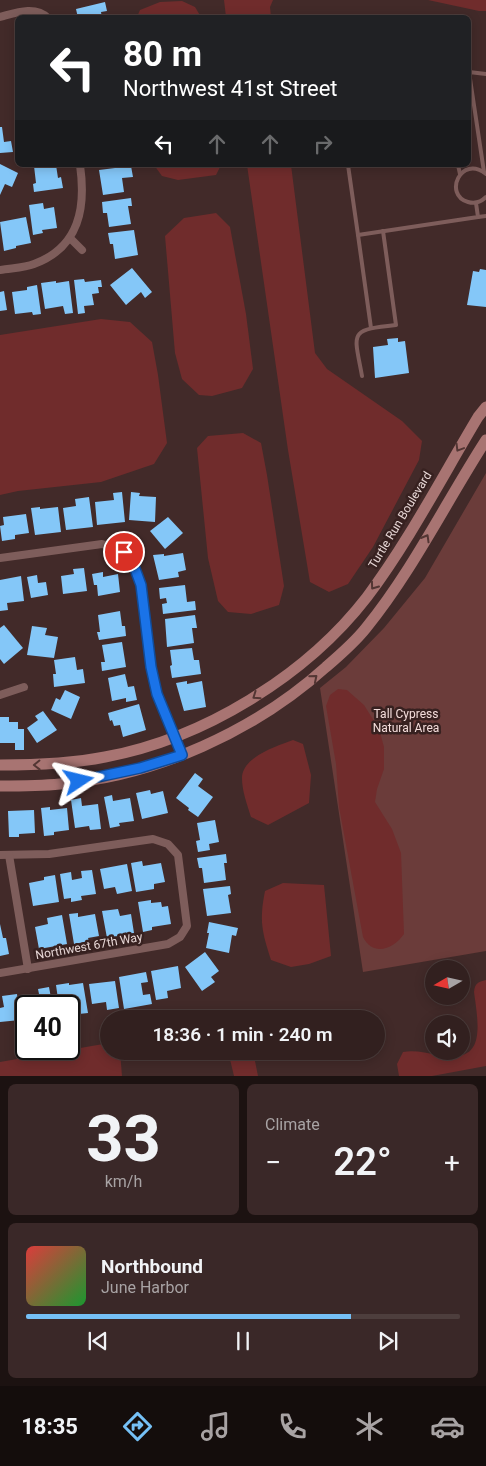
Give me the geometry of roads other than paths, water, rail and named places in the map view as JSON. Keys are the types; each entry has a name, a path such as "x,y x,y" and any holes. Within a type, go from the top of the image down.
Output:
{"street":[{"path":"0,17 27,10 36,11 44,15"},
{"path":"0,270 33,265 56,252 70,238 78,222 83,204 80,167"},
{"path":"70,238 82,250"},
{"name":"Turtle Run Boulevard","path":"0,765 51,765 104,757 140,749 207,724 248,701 300,664 334,633 366,598 396,557 478,417 486,407"},
{"path":"0,786 62,784 97,779 140,768 182,755 229,735 273,709 312,680 365,630 411,565 459,481 486,440"},
{"path":"0,558 102,544 124,552 134,566 141,585 151,667 157,694 182,755"},
{"path":"0,695 24,687"},
{"name":"Northwest 67th Way","path":"0,973 168,944 180,937 187,926 178,855 168,844 153,839 49,854 9,855"},
{"path":"0,854 9,855 28,969"}],"lane":[{"path":"471,72 486,74"},
{"path":"471,85 485,173"},
{"path":"348,167 371,328"},
{"path":"458,167 460,174 456,185 457,191 464,200 476,203 486,197"},
{"path":"460,174 470,168 476,168 485,173"},
{"path":"476,203 478,217"},
{"path":"358,235 486,216"},
{"path":"362,376 356,343 358,336 362,330 396,324 383,231"}],"park label":[{"name":"Tall Cypress Natural Area","path":"406,721"}]}
